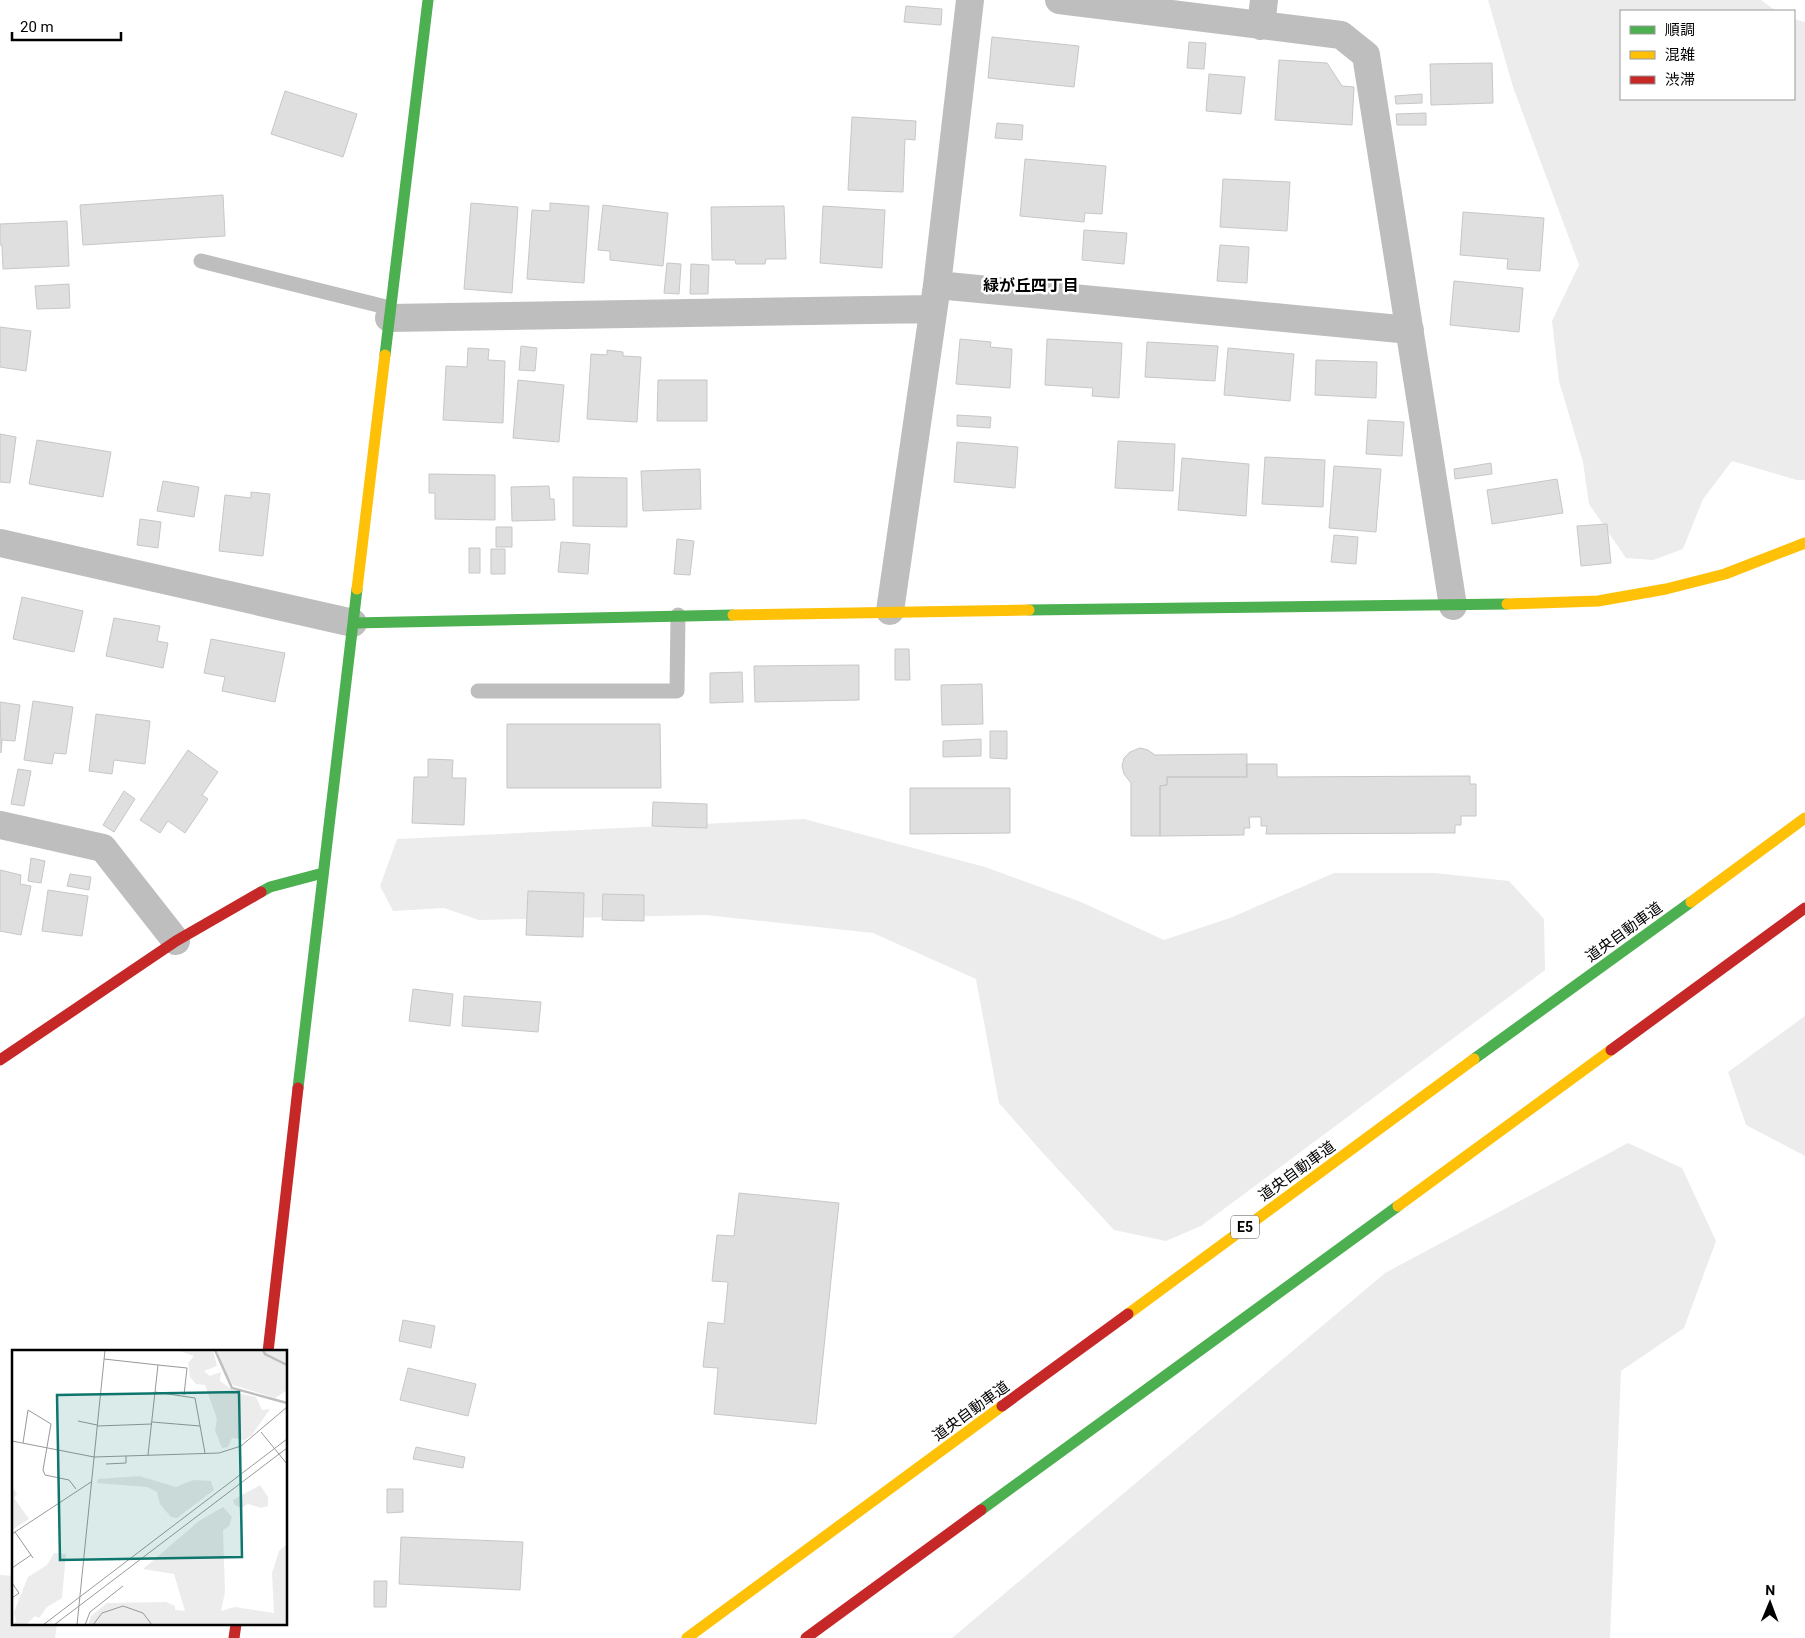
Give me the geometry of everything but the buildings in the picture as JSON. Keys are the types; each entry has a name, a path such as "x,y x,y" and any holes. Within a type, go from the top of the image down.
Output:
{"main road":[{"path":"268,1350 389,313 428,0"},
{"path":"353,623 890,611 1454,606 1598,601 1657,591 1725,574 1805,543"},
{"name":"道央自動車道","path":"687,1638 1805,818"},
{"path":"0,1060 176,941 270,887 323,873"},
{"path":"806,1638 1805,908"}],"street":[{"path":"890,611 935,297 970,0"},
{"path":"1059,0 1262,13 1341,35 1366,55 1454,606"},
{"path":"389,313 935,297 1410,330"},
{"path":"0,543 353,623"},
{"path":"0,825 104,848 176,941"}],"lane":[{"path":"200,261 389,313"},
{"path":"478,691 676,690 678,616"}],"shaded area":[{"path":"1488,0 1761,0 1775,10 1620,10 1620,100 1795,100 1795,19 1805,22 1805,480 1797,480 1732,461 1703,499 1683,549 1653,560 1626,558 1589,504 1583,462 1559,381 1552,321 1579,265 1513,87"},
{"path":"804,819 985,867 1081,902 1164,940 1230,918 1334,873 1435,873 1509,881 1544,919 1545,970 1201,1226 1166,1241 1114,1230 999,1103 976,979 873,933 705,915 479,920 444,908 393,911 380,886 397,839"},
{"path":"1805,1016 1805,1156 1746,1125 1728,1072"},
{"path":"1628,1143 1682,1168 1716,1241 1684,1328 1621,1371 1610,1638 952,1638 1385,1273"},
{"path":"0,1575 12,1576 12,1626 57,1626 55,1638 0,1638"}],"traffic: fast":[{"path":"385,355 428,0"},
{"path":"298,1088 357,589"},
{"path":"1029,610 1507,604"},
{"path":"353,623 733,615"},
{"path":"261,892 270,887 323,873"},
{"path":"1474,1059 1691,902"},
{"path":"981,1510 1398,1206"}],"traffic: slow":[{"path":"357,589 385,355"},
{"path":"1507,604 1598,601 1666,589 1725,574 1805,543"},
{"path":"733,615 1029,610"},
{"path":"1691,902 1805,818"},
{"path":"1398,1206 1611,1050"},
{"path":"1128,1314 1474,1059"},
{"path":"687,1638 1002,1406"}],"traffic: jam":[{"path":"0,1060 176,941 261,892"},
{"path":"1611,1050 1805,908"},
{"path":"268,1350 298,1088"},
{"path":"1002,1406 1128,1314"},
{"path":"806,1638 981,1510"},
{"path":"234,1638 236,1626"}],"district":[{"name":"緑が丘四丁目","path":"1031,285"}]}
